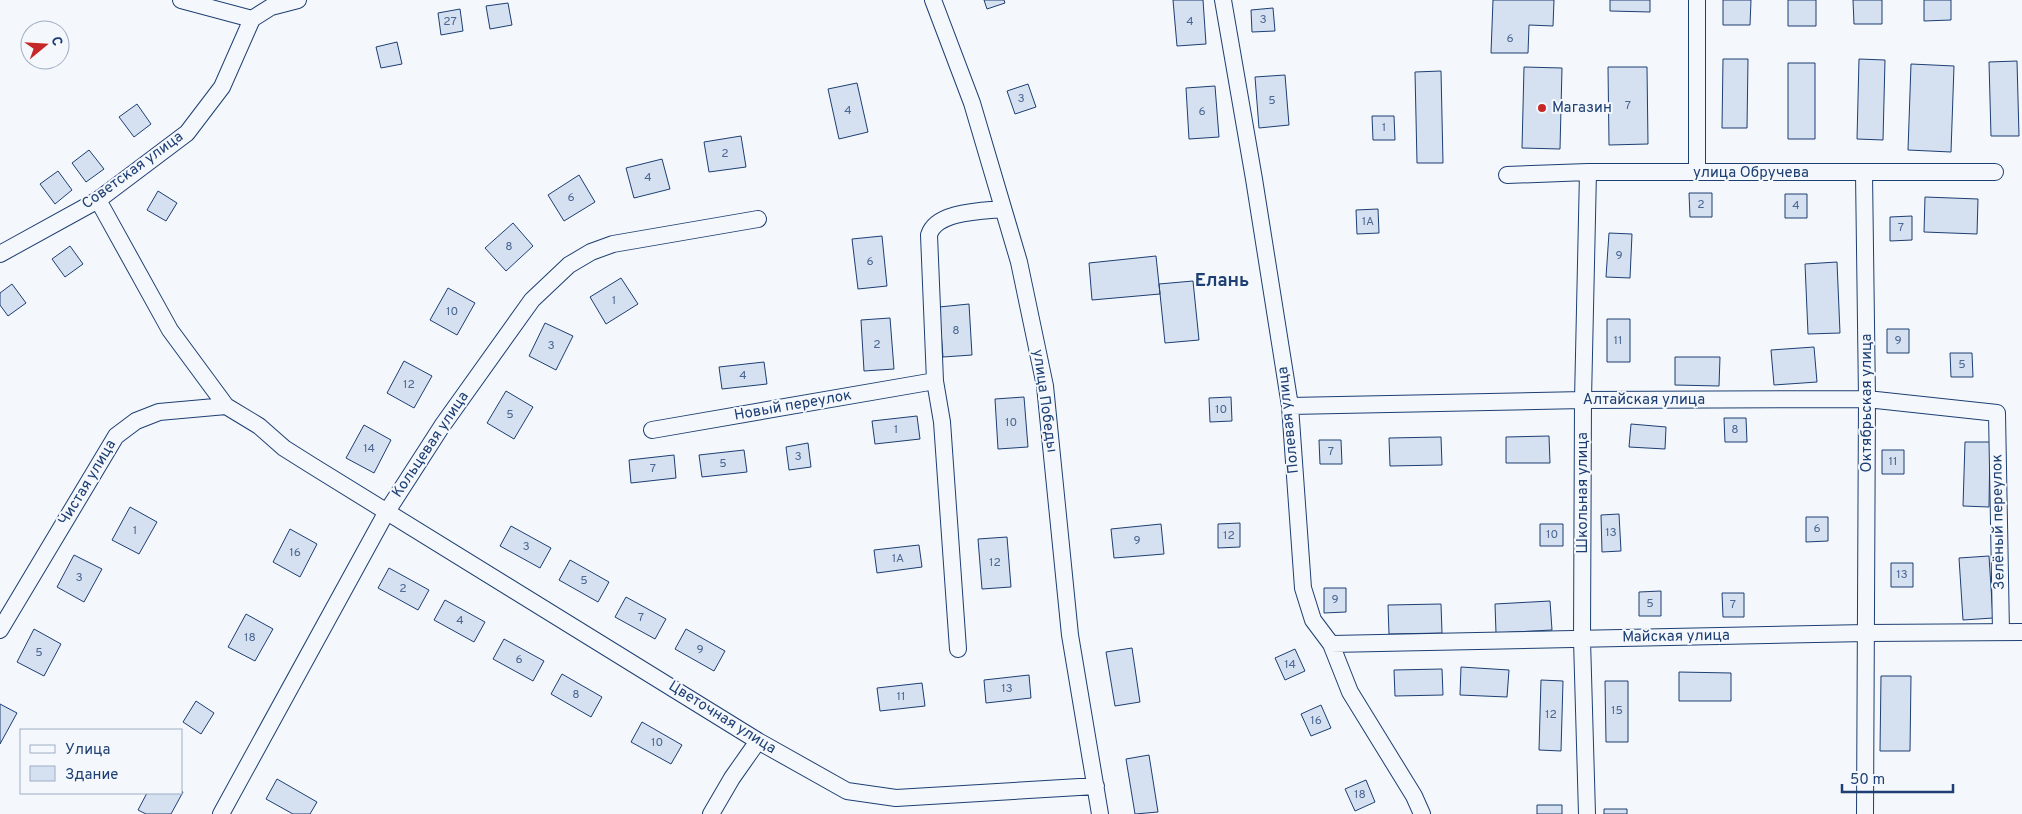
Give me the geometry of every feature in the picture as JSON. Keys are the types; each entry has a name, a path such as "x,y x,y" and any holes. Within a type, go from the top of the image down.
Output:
{"street":[{"path":"181,0 252,19 271,7 298,0"},
{"name":"улица Победы","path":"933,0 972,103 1019,262 1045,386 1069,627 1100,814"},
{"name":"Полевая улица","path":"1223,0 1290,406 1303,588 1313,620 1331,644 1350,692 1414,796 1422,814"},
{"path":"1696,0 1696,172"},
{"name":"Советская улица","path":"0,254 98,200 187,133 222,87 252,19"},
{"name":"улица Обручева","path":"1507,175 1588,172 1995,172"},
{"name":"Школьная улица","path":"1587,814 1582,640 1583,400 1588,172"},
{"name":"Октябрьская улица","path":"1864,173 1867,399 1865,814"},
{"path":"98,200 170,330 226,406"},
{"path":"958,649 942,422 934,381 929,235 931,228 945,219 964,212 1003,209"},
{"name":"Кольцевая улица","path":"221,814 386,513 442,426 532,300 569,265 591,252 613,244 758,219"},
{"name":"Новый переулок","path":"652,430 934,381"},
{"name":"Алтайская улица","path":"1290,406 1583,400 1867,399 1997,413"},
{"name":"Цветочная улица","path":"226,406 259,426 284,448 386,513 758,741 847,791 896,798 1096,786"},
{"name":"Чистая улица","path":"0,630 116,436 136,420 158,412 226,406"},
{"name":"Зелёный переулок","path":"1997,413 2002,632"},
{"name":"Майская улица","path":"1331,644 1582,640 1866,632 2022,632"},
{"path":"711,814 732,778 758,741"}],"building":[{"path":"984,0 1004,0 1005,3 987,9"},
{"path":"1173,0 1203,0 1206,44 1177,46"},
{"path":"1493,0 1554,0 1553,26 1529,25 1528,53 1491,53"},
{"path":"1610,0 1650,0 1650,12 1610,11"},
{"path":"1723,0 1751,0 1750,25 1723,25"},
{"path":"1788,0 1816,0 1816,26 1788,26"},
{"path":"1853,0 1882,0 1882,24 1854,24"},
{"path":"1924,0 1951,0 1951,20 1924,21"},
{"path":"508,3 512,25 490,29 486,6"},
{"path":"1273,8 1275,31 1252,32 1251,10"},
{"path":"460,9 463,31 441,35 438,13"},
{"path":"397,42 402,64 381,68 376,47"},
{"path":"1723,59 1748,59 1747,128 1722,128"},
{"path":"1859,59 1885,60 1883,140 1857,139"},
{"path":"2017,61 2019,136 1991,136 1989,62"},
{"path":"1788,63 1815,63 1815,139 1788,139"},
{"path":"1911,64 1954,66 1951,152 1908,150"},
{"name":"Магазин","path":"1524,67 1562,68 1560,149 1522,148"},
{"path":"1608,67 1647,67 1648,144 1609,145"},
{"path":"1441,71 1443,163 1417,163 1415,72"},
{"path":"1285,75 1289,125 1259,128 1255,77"},
{"path":"857,83 868,132 839,139 828,89"},
{"path":"1028,84 1036,107 1015,114 1007,91"},
{"path":"1215,86 1219,137 1189,139 1186,88"},
{"path":"137,104 151,124 134,137 119,117"},
{"path":"1372,116 1394,116 1395,140 1373,140"},
{"path":"741,136 746,167 709,172 704,142"},
{"path":"89,150 104,169 86,182 72,163"},
{"path":"662,159 670,189 634,198 626,168"},
{"path":"58,171 72,190 55,204 40,184"},
{"path":"579,175 595,202 564,221 548,195"},
{"path":"158,191 177,203 166,221 147,210"},
{"path":"1689,193 1712,193 1712,217 1690,217"},
{"path":"1785,194 1807,194 1807,218 1785,218"},
{"path":"1925,197 1978,199 1977,234 1924,232"},
{"path":"1378,209 1379,233 1357,234 1356,210"},
{"path":"1912,216 1912,240 1890,241 1890,217"},
{"path":"513,223 533,246 506,271 485,248"},
{"path":"1609,233 1632,234 1630,278 1606,277"},
{"path":"882,236 887,286 858,289 852,239"},
{"path":"70,246 83,264 65,277 52,259"},
{"path":"1156,256 1160,294 1092,300 1089,263"},
{"path":"1837,262 1840,333 1808,334 1805,264"},
{"path":"621,278 638,304 606,324 590,297"},
{"path":"1193,281 1199,340 1165,343 1159,284"},
{"path":"12,284 26,303 8,316 0,305 0,293"},
{"path":"448,288 475,303 457,335 430,320"},
{"path":"969,304 972,355 943,357 939,307"},
{"path":"890,318 894,369 864,371 861,320"},
{"path":"1607,319 1630,319 1630,362 1607,362"},
{"path":"545,323 573,336 556,370 529,356"},
{"path":"1887,329 1909,329 1909,353 1887,353"},
{"path":"1814,347 1817,382 1774,385 1771,350"},
{"path":"1950,353 1972,353 1973,377 1951,377"},
{"path":"1675,357 1720,357 1719,386 1675,385"},
{"path":"404,361 432,376 414,408 387,393"},
{"path":"764,362 767,384 722,389 719,367"},
{"path":"506,391 533,407 514,439 487,423"},
{"path":"1024,397 1028,447 998,449 995,399"},
{"path":"1231,397 1232,421 1210,422 1209,398"},
{"path":"917,416 920,439 875,444 872,421"},
{"path":"1724,418 1746,418 1747,442 1725,442"},
{"path":"1631,424 1666,427 1665,449 1629,447"},
{"path":"364,425 391,440 374,473 346,458"},
{"path":"1549,436 1550,463 1506,463 1506,437"},
{"path":"1441,437 1442,465 1390,466 1389,438"},
{"path":"1319,440 1341,440 1342,464 1320,464"},
{"path":"1965,442 1990,442 1989,507 1963,506"},
{"path":"808,443 811,467 789,470 786,447"},
{"path":"744,450 747,472 702,477 699,455"},
{"path":"1882,450 1904,450 1904,474 1882,474"},
{"path":"674,455 676,478 631,483 629,460"},
{"path":"130,507 157,522 139,554 112,540"},
{"path":"1619,514 1621,551 1602,552 1601,515"},
{"path":"1806,517 1828,517 1828,541 1806,542"},
{"path":"1240,523 1240,547 1218,548 1218,524"},
{"path":"1161,524 1164,554 1114,558 1111,529"},
{"path":"1540,524 1563,524 1563,546 1540,546"},
{"path":"511,526 551,548 540,568 500,546"},
{"path":"290,529 317,544 300,577 273,562"},
{"path":"1007,537 1011,587 982,589 978,539"},
{"path":"919,545 922,567 877,573 874,550"},
{"path":"74,555 102,569 84,602 57,587"},
{"path":"1989,556 1993,618 1963,620 1959,558"},
{"path":"570,560 609,582 598,602 559,580"},
{"path":"1891,563 1913,563 1913,587 1891,587"},
{"path":"389,568 429,590 418,610 378,588"},
{"path":"1324,588 1346,588 1346,612 1324,613"},
{"path":"1661,591 1661,616 1639,616 1639,592"},
{"path":"1722,593 1744,593 1744,617 1723,617"},
{"path":"626,597 666,619 655,639 615,617"},
{"path":"445,600 485,622 474,642 434,620"},
{"path":"1550,601 1552,630 1496,633 1495,604"},
{"path":"1441,604 1442,633 1389,634 1388,605"},
{"path":"246,614 273,629 255,661 228,647"},
{"path":"34,629 61,644 44,676 17,662"},
{"path":"686,629 725,651 714,671 675,649"},
{"path":"504,639 544,661 533,681 493,659"},
{"path":"1132,648 1140,702 1115,706 1106,652"},
{"path":"1295,649 1305,671 1285,680 1275,658"},
{"path":"1461,667 1509,670 1507,697 1460,695"},
{"path":"1442,669 1443,695 1395,696 1394,670"},
{"path":"1679,672 1731,673 1731,701 1679,701"},
{"path":"562,674 602,697 591,717 551,694"},
{"path":"1029,675 1031,698 986,703 984,680"},
{"path":"1881,676 1911,676 1910,751 1880,751"},
{"path":"1541,680 1563,681 1561,751 1539,750"},
{"path":"1605,681 1628,681 1628,742 1606,742"},
{"path":"922,683 925,706 880,711 877,688"},
{"path":"196,701 214,713 201,734 183,722"},
{"path":"0,704 17,713 0,744"},
{"path":"1321,705 1331,728 1311,736 1301,714"},
{"path":"642,722 682,745 671,764 631,742"},
{"path":"1149,755 1158,812 1135,814 1126,759"},
{"path":"277,779 317,802 310,814 293,814 266,799"},
{"path":"1366,780 1375,802 1355,811 1345,789"},
{"path":"146,794 182,794 171,814 146,814 138,810"},
{"path":"1537,805 1562,805 1562,814 1537,814"},
{"path":"1604,809 1627,809 1627,814 1604,814"}],"place":[{"name":"Магазин","path":"1542,108"}],"district":[{"name":"Елань","path":"1222,281"}]}
